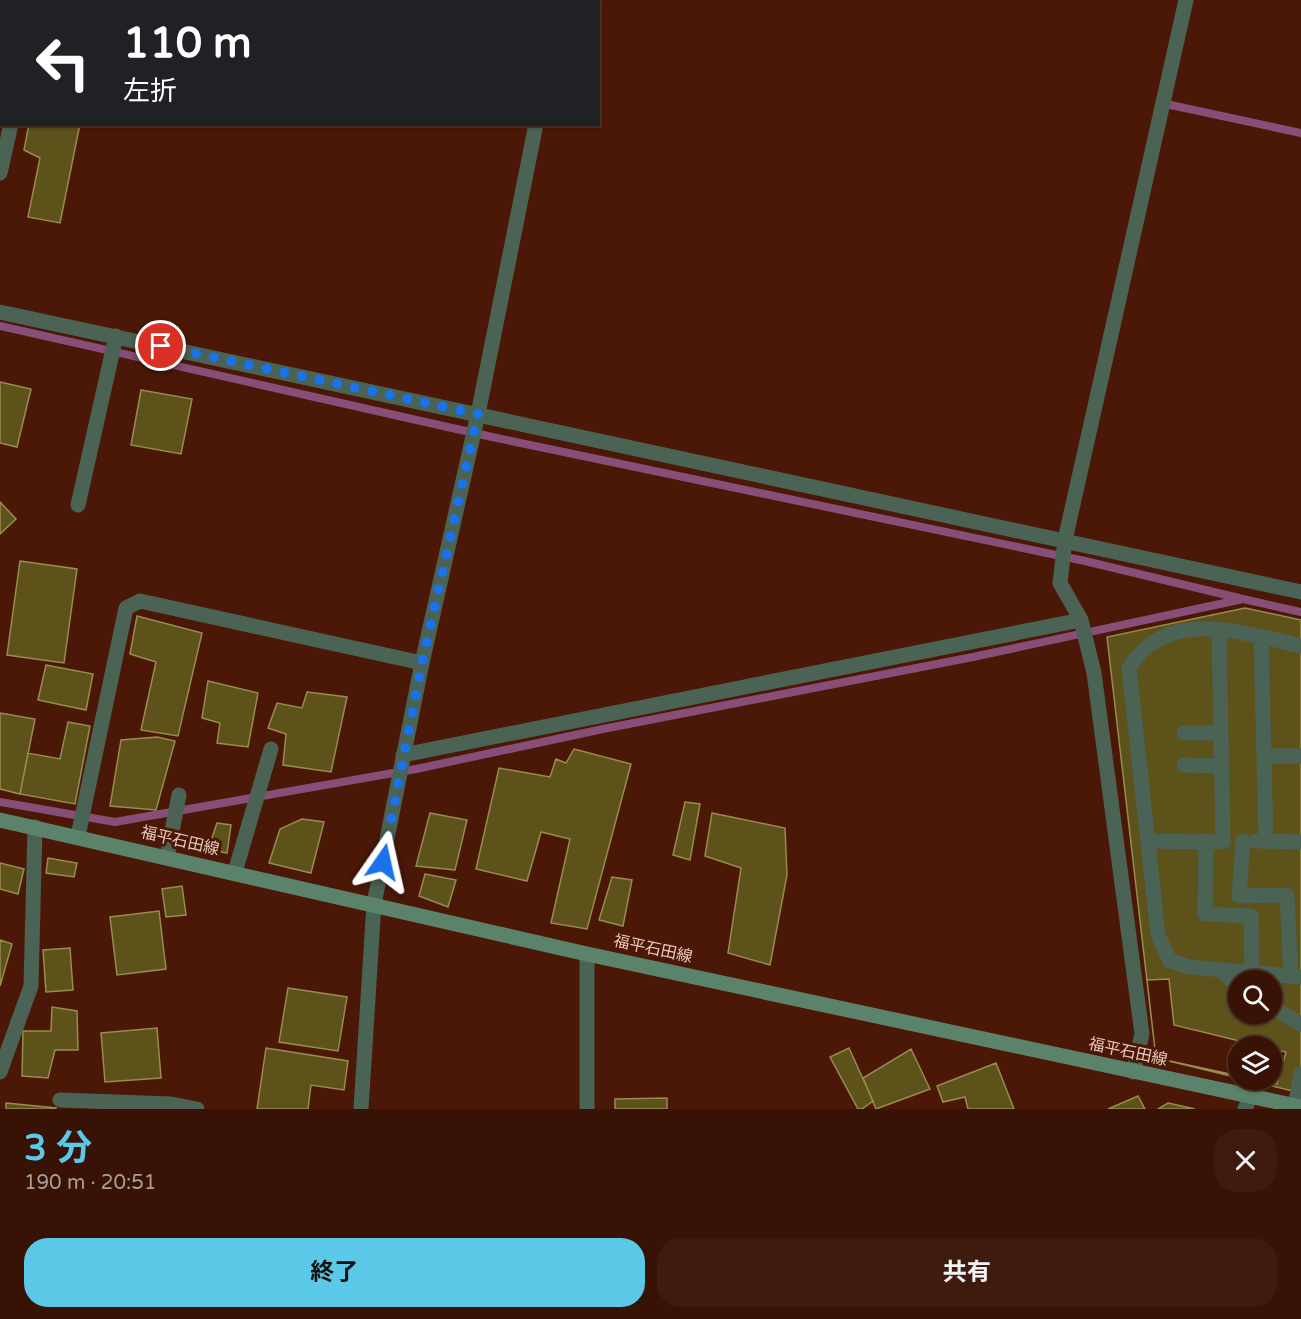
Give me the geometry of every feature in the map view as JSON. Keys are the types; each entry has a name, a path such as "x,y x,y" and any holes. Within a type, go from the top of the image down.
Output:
{"main road":[{"name":"福平石田線","path":"0,820 586,954 1133,1072 1248,1102 1298,1106"}],"street":[{"path":"1133,1072 1142,1034 1094,673 1081,620 1060,583 1065,540 1186,0"},
{"path":"0,172 11,126"},
{"path":"361,1109 374,904 422,663 478,414 537,126"},
{"path":"0,312 1301,592"},
{"path":"78,505 116,336"},
{"path":"78,836 126,608 140,601 422,663"},
{"path":"403,755 1081,620"},
{"path":"1228,971 1190,967 1170,961 1158,935 1129,668 1139,652 1160,637 1192,629 1219,630 1301,646"},
{"path":"1219,630 1223,842"},
{"path":"1261,637 1266,841"},
{"path":"1184,733 1221,733"},
{"path":"235,872 271,749"},
{"path":"1264,756 1301,756"},
{"path":"1184,765 1222,766"},
{"path":"167,857 179,795"},
{"path":"0,1072 31,986 34,827"},
{"path":"1206,841 1205,915 1251,916 1252,970"},
{"path":"1243,841 1239,896 1287,895 1296,976"},
{"path":"1148,842 1301,842"},
{"path":"586,954 587,1109"},
{"path":"1222,970 1228,976"},
{"path":"1282,1013 1301,1024"},
{"path":"1298,1106 1301,1074"},
{"path":"60,1100 171,1104 197,1109"}],"building":[{"path":"29,126 80,126 60,223 28,217 40,158 24,150"},
{"path":"0,382 31,389 17,447 0,443"},
{"path":"141,390 192,399 181,454 131,445"},
{"path":"0,502 16,519 0,534"},
{"path":"20,561 77,569 64,663 7,655"},
{"path":"1245,608 1301,620 1301,1093 1282,1088 1282,1036 1228,1036 1228,1075 1156,1058 1107,637"},
{"path":"137,616 202,633 178,736 141,730 156,662 130,654"},
{"path":"46,665 93,674 86,710 38,700"},
{"path":"208,681 258,693 248,747 217,743 220,723 202,718"},
{"path":"307,692 347,697 331,772 283,765 286,734 268,728 277,703 302,708"},
{"path":"0,713 35,719 20,794 0,789"},
{"path":"68,722 90,726 75,804 20,794 28,753 60,759"},
{"path":"157,737 175,741 156,810 110,806 121,740"},
{"path":"574,749 631,764 587,929 551,923 570,839 541,832 527,881 476,869 499,768 550,777 556,759 566,763"},
{"path":"685,802 700,804 690,860 673,855"},
{"path":"430,813 467,820 455,870 416,866"},
{"path":"712,813 785,828 787,875 770,965 728,953 741,868 705,856"},
{"path":"302,819 324,822 311,873 269,863 280,829"},
{"path":"217,823 231,825 227,853 208,849"},
{"path":"48,858 77,863 74,877 46,873"},
{"path":"0,863 24,869 18,894 0,889"},
{"path":"425,874 456,880 448,907 419,896"},
{"path":"612,877 632,880 623,926 599,920"},
{"path":"182,886 186,915 166,917 162,889"},
{"path":"159,911 166,969 117,975 110,917"},
{"path":"0,940 12,944 0,986"},
{"path":"70,948 73,990 46,992 43,950"},
{"path":"1169,979 1174,1025 1228,1038 1228,1074 1156,1058 1147,980"},
{"path":"288,988 347,997 338,1051 279,1042"},
{"path":"52,1007 77,1011 78,1050 55,1050 48,1078 22,1076 23,1031 51,1031"},
{"path":"157,1028 161,1078 105,1082 101,1033"},
{"path":"266,1048 348,1061 344,1090 311,1085 308,1109 257,1109"},
{"path":"849,1048 873,1101 862,1109 858,1109 830,1057"},
{"path":"911,1049 930,1089 876,1109 863,1078"},
{"path":"1282,1051 1286,1052 1282,1066"},
{"path":"996,1063 1014,1109 968,1109 965,1097 943,1102 937,1086"},
{"path":"1138,1096 1145,1109 1108,1109"},
{"path":"667,1098 667,1109 615,1109 615,1099"},
{"path":"6,1103 56,1108 56,1109 6,1109"},
{"path":"1168,1103 1195,1109 1158,1109"}],"waterway":[{"path":"1166,104 1301,133"},
{"path":"0,326 492,437 1085,561 1239,598"},
{"path":"0,802 115,822 416,769 603,729 973,657 1243,599 1301,612"}],"route":[{"path":"161,346 478,414 422,663 383,862"}]}
